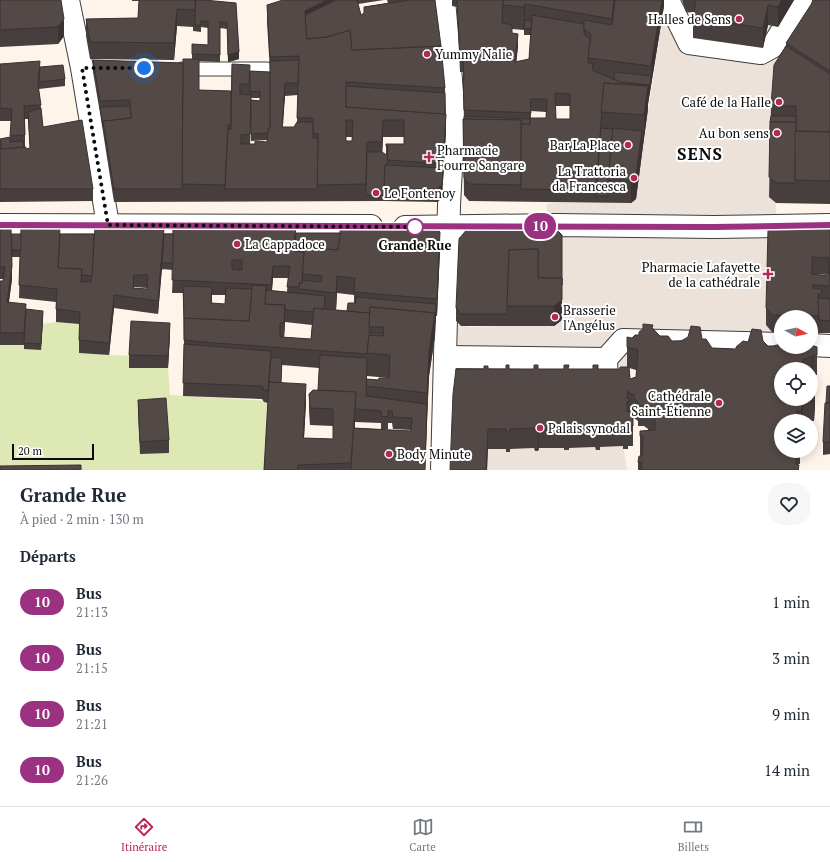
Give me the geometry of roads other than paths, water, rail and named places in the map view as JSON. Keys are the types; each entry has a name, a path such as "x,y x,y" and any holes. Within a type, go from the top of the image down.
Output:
{"street":[{"path":"68,0 90,68 108,225"},
{"path":"442,470 449,226 454,114 444,0"},
{"path":"668,0 689,43 762,53 772,47 801,0"},
{"path":"0,225 714,227 830,225"},
{"path":"606,389 606,359 623,340 774,344"},
{"path":"818,345 830,346"},
{"path":"446,357 606,359"}],"lane":[{"path":"167,68 267,69"}],"place":[{"name":"Halles de Sens","path":"739,19"},
{"name":"Yummy Nalie","path":"427,54"},
{"name":"Café de la Halle","path":"779,102"},
{"name":"Au bon sens","path":"777,133"},
{"name":"Bar La Place","path":"628,145"},
{"name":"Pharmacie Fourre Sangare","path":"429,157"},
{"name":"La Trattoria da Francesca","path":"634,178"},
{"name":"Le Fontenoy","path":"376,193"},
{"name":"Grande Rue","path":"415,227"},
{"name":"La Cappadoce","path":"237,244"},
{"name":"Pharmacie Lafayette de la cathédrale","path":"768,274"},
{"name":"Brasserie l'Angélus","path":"555,317"},
{"name":"Cathédrale Saint-Étienne","path":"719,403"},
{"name":"Palais synodal","path":"540,428"},
{"name":"Body Minute","path":"389,454"}],"district":[{"name":"SENS","path":"700,154"}]}
